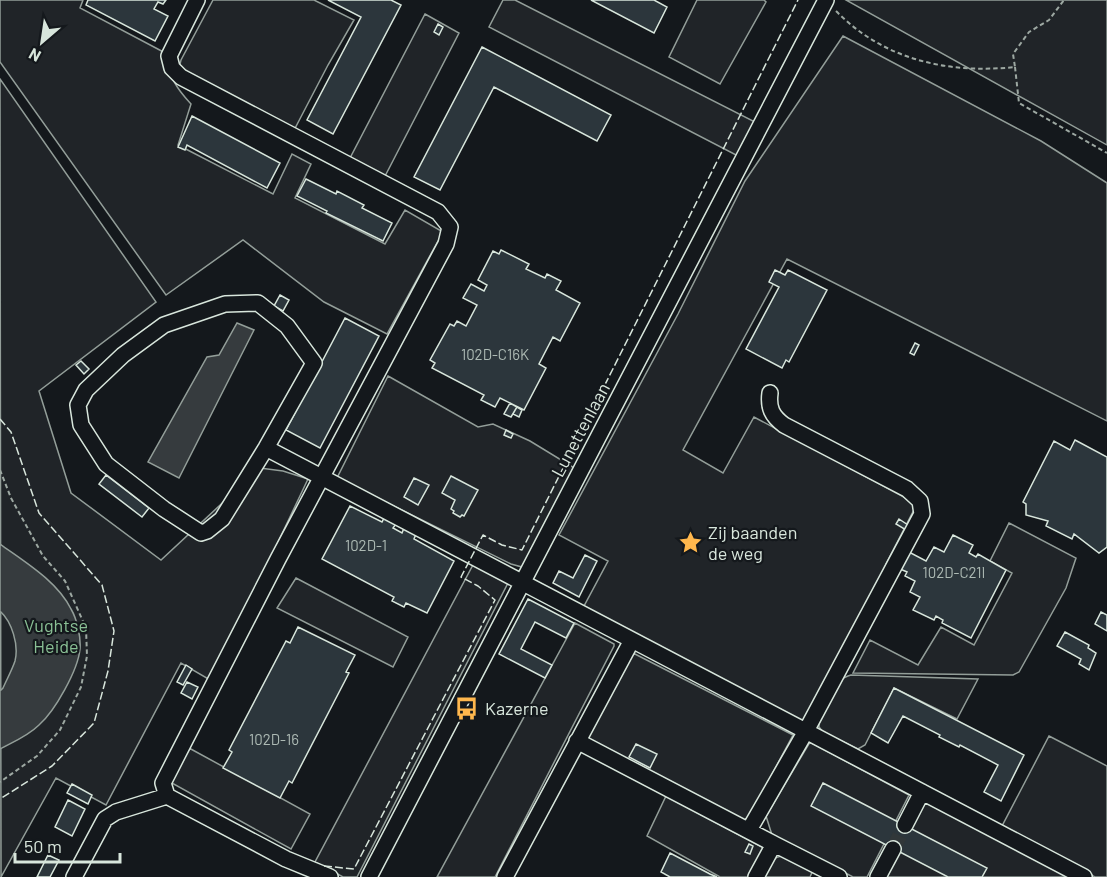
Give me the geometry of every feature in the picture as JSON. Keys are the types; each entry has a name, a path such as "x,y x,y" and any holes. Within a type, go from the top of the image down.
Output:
{"street":[{"path":"197,0 169,56 172,68 181,77 438,212 450,227 446,244 162,783 168,796 297,871 330,877"},
{"name":"Lunettenlaan","path":"369,877 826,0"},
{"path":"258,303 287,326 314,363 266,448 222,519 201,533 106,464 81,425 78,405 86,390 123,355 164,325 225,304 258,303"},
{"path":"749,830 806,731 922,514 920,501 907,489 776,419 768,405 770,393"},
{"path":"266,448 1084,877"},
{"path":"504,877 632,640"},
{"path":"577,741 839,877"},
{"path":"905,825 922,792"},
{"path":"74,877 105,819 116,812 168,796"},
{"path":"756,877 774,844"},
{"path":"878,877 893,849"}],"path":[{"path":"826,0 854,30 906,57 954,68 1015,67"},
{"path":"1064,0 1049,20 1029,32 1013,54 1018,103 1107,153"},
{"path":"0,470 11,498 42,556 65,581 86,628 87,656 81,687 60,730 37,756 0,782"}],"green space":[{"path":"0,0 83,0 80,8 171,56 172,76 191,104 178,145 273,194 292,154 311,164 295,198 385,244 405,210 443,232 387,334 324,302 243,240 166,295 0,62"},
{"path":"213,0 314,0 354,20 291,136 179,68"},
{"path":"503,0 515,0 757,123 738,156 489,27"},
{"path":"697,0 764,0 766,2 720,84 669,57"},
{"path":"846,0 1107,0 1107,145"},
{"path":"425,14 459,33 383,180 349,160"},
{"path":"843,36 1041,141 1107,183 1107,421 787,259 683,450 723,473 754,417 917,504 886,564 883,578 806,723 583,608 608,561 559,535 678,314 745,181"},
{"name":"Vughtse Heide","path":"0,79 156,302 39,391 71,493 161,560 260,468 283,471 308,479 210,680 181,663 106,805 56,778 1,877"},
{"path":"388,376 478,427 493,424 530,441 576,469 522,567 511,564 337,478"},
{"path":"1009,523 1076,558 1066,588 1019,672 1013,675 853,673 870,640 918,665 941,627 974,645 1012,573 990,561"},
{"path":"474,563 509,581 357,877 343,877 315,862"},
{"path":"296,578 408,637 393,667 277,608"},
{"path":"575,623 614,646 495,877 437,877"},
{"path":"633,653 793,735 746,823 584,740"},
{"path":"851,675 978,679 957,719 894,688 865,745 858,749 823,732 819,727 819,720 841,679"},
{"path":"1049,736 1107,766 1107,877 1095,877 1001,828"},
{"path":"810,742 909,795 867,877 853,877 772,835 766,816"},
{"path":"189,748 310,814 291,849 170,782"},
{"path":"666,796 764,848 749,877 720,877 647,836"},
{"path":"923,798 1072,877 882,877"},
{"path":"784,855 813,870 810,877 760,877 769,860"}],"shaded area":[{"path":"237,323 254,330 179,478 148,462 207,357 219,355"},
{"path":"0,544 40,573 65,599 78,628 80,649 75,668 65,690 45,719 30,732 0,749 0,691 14,664 16,648 11,627 0,611"}],"building":[{"path":"88,0 166,0 163,4 158,2 154,9 168,16 155,41 86,5"},
{"path":"328,0 391,0 401,5 333,134 307,120 361,17"},
{"path":"591,0 654,0 667,7 654,33"},
{"path":"438,24 443,27 439,35 434,32"},
{"path":"482,47 611,115 597,141 494,87 440,190 414,177"},
{"path":"192,116 280,163 267,188 187,145 185,150 178,147"},
{"path":"306,179 336,194 337,191 364,205 362,208 392,223 383,241 297,196"},
{"path":"501,250 529,264 526,269 545,278 547,274 561,281 556,290 580,303 560,341 553,337 539,364 546,368 524,410 500,398 495,407 481,400 484,395 432,368 435,363 430,360 450,324 454,326 457,321 466,326 477,305 463,298 471,284 484,291 487,285 478,280 493,251 499,254"},
{"path":"775,270 785,275 788,270 827,290 789,362 786,360 782,368 746,349 779,287 769,282"},
{"path":"280,295 289,300 283,311 274,306"},
{"path":"345,318 379,336 320,448 286,430"},
{"path":"915,343 919,345 914,355 910,353"},
{"path":"81,361 89,369 84,374 76,365"},
{"path":"510,403 517,407 511,417 504,414"},
{"path":"517,407 522,410 519,417 513,414"},
{"path":"506,430 513,434 511,438 504,435"},
{"path":"1075,440 1107,457 1107,547 1099,553 1074,534 1072,539 1046,526 1048,521 1026,515 1026,504 1023,502 1054,441 1070,450"},
{"path":"106,475 149,508 142,517 99,484"},
{"path":"451,476 478,490 464,516 460,517 453,513 451,509 455,500 442,493"},
{"path":"414,478 429,485 418,505 404,497"},
{"path":"350,506 382,522 384,518 396,524 393,528 402,533 404,528 416,534 414,539 454,561 427,613 406,603 404,607 392,601 394,597 322,559"},
{"path":"899,519 908,525 906,530 896,524"},
{"path":"953,535 973,545 969,553 976,557 978,554 1006,570 971,638 942,623 943,620 936,616 934,620 913,610 920,597 910,592 915,581 905,576 907,572 900,569 909,552 926,561 934,547 944,552"},
{"path":"585,555 597,561 579,597 553,583 559,571 573,578"},
{"path":"528,599 574,623 566,638 535,622 521,649 552,665 545,678 499,654"},
{"path":"1101,612 1107,615 1107,631 1095,624"},
{"path":"298,627 355,655 346,672 349,673 292,783 289,781 280,798 223,768 232,752 229,750 286,641 290,643"},
{"path":"1065,632 1089,645 1088,648 1096,653 1089,670 1079,664 1081,659 1057,646"},
{"path":"186,665 192,669 183,685 177,682"},
{"path":"187,682 198,687 192,699 181,693"},
{"path":"894,688 1024,755 1001,801 984,792 998,765 960,745 959,747 939,737 940,735 903,716 888,743 871,733"},
{"path":"636,744 657,754 650,768 629,757"},
{"path":"823,783 987,868 982,877 948,877 811,806"},
{"path":"72,784 92,795 88,804 67,793"},
{"path":"68,800 85,809 72,836 55,827"},
{"path":"749,844 753,846 750,854 745,852"},
{"path":"670,853 717,877 670,877 661,872"},
{"path":"48,855 59,860 50,877 37,877"}],"tunnel":[{"path":"893,849 905,825"}],"fence":[{"path":"324,866 354,869 495,600 478,586 461,577 483,535 502,545 522,550 798,0"},
{"path":"0,419 11,432 39,513 102,585 114,631 108,671 94,723 52,766 0,799"}],"place":[{"name":"Zij baanden de weg","path":"690,543"},
{"name":"Kazerne","path":"467,709"}]}
